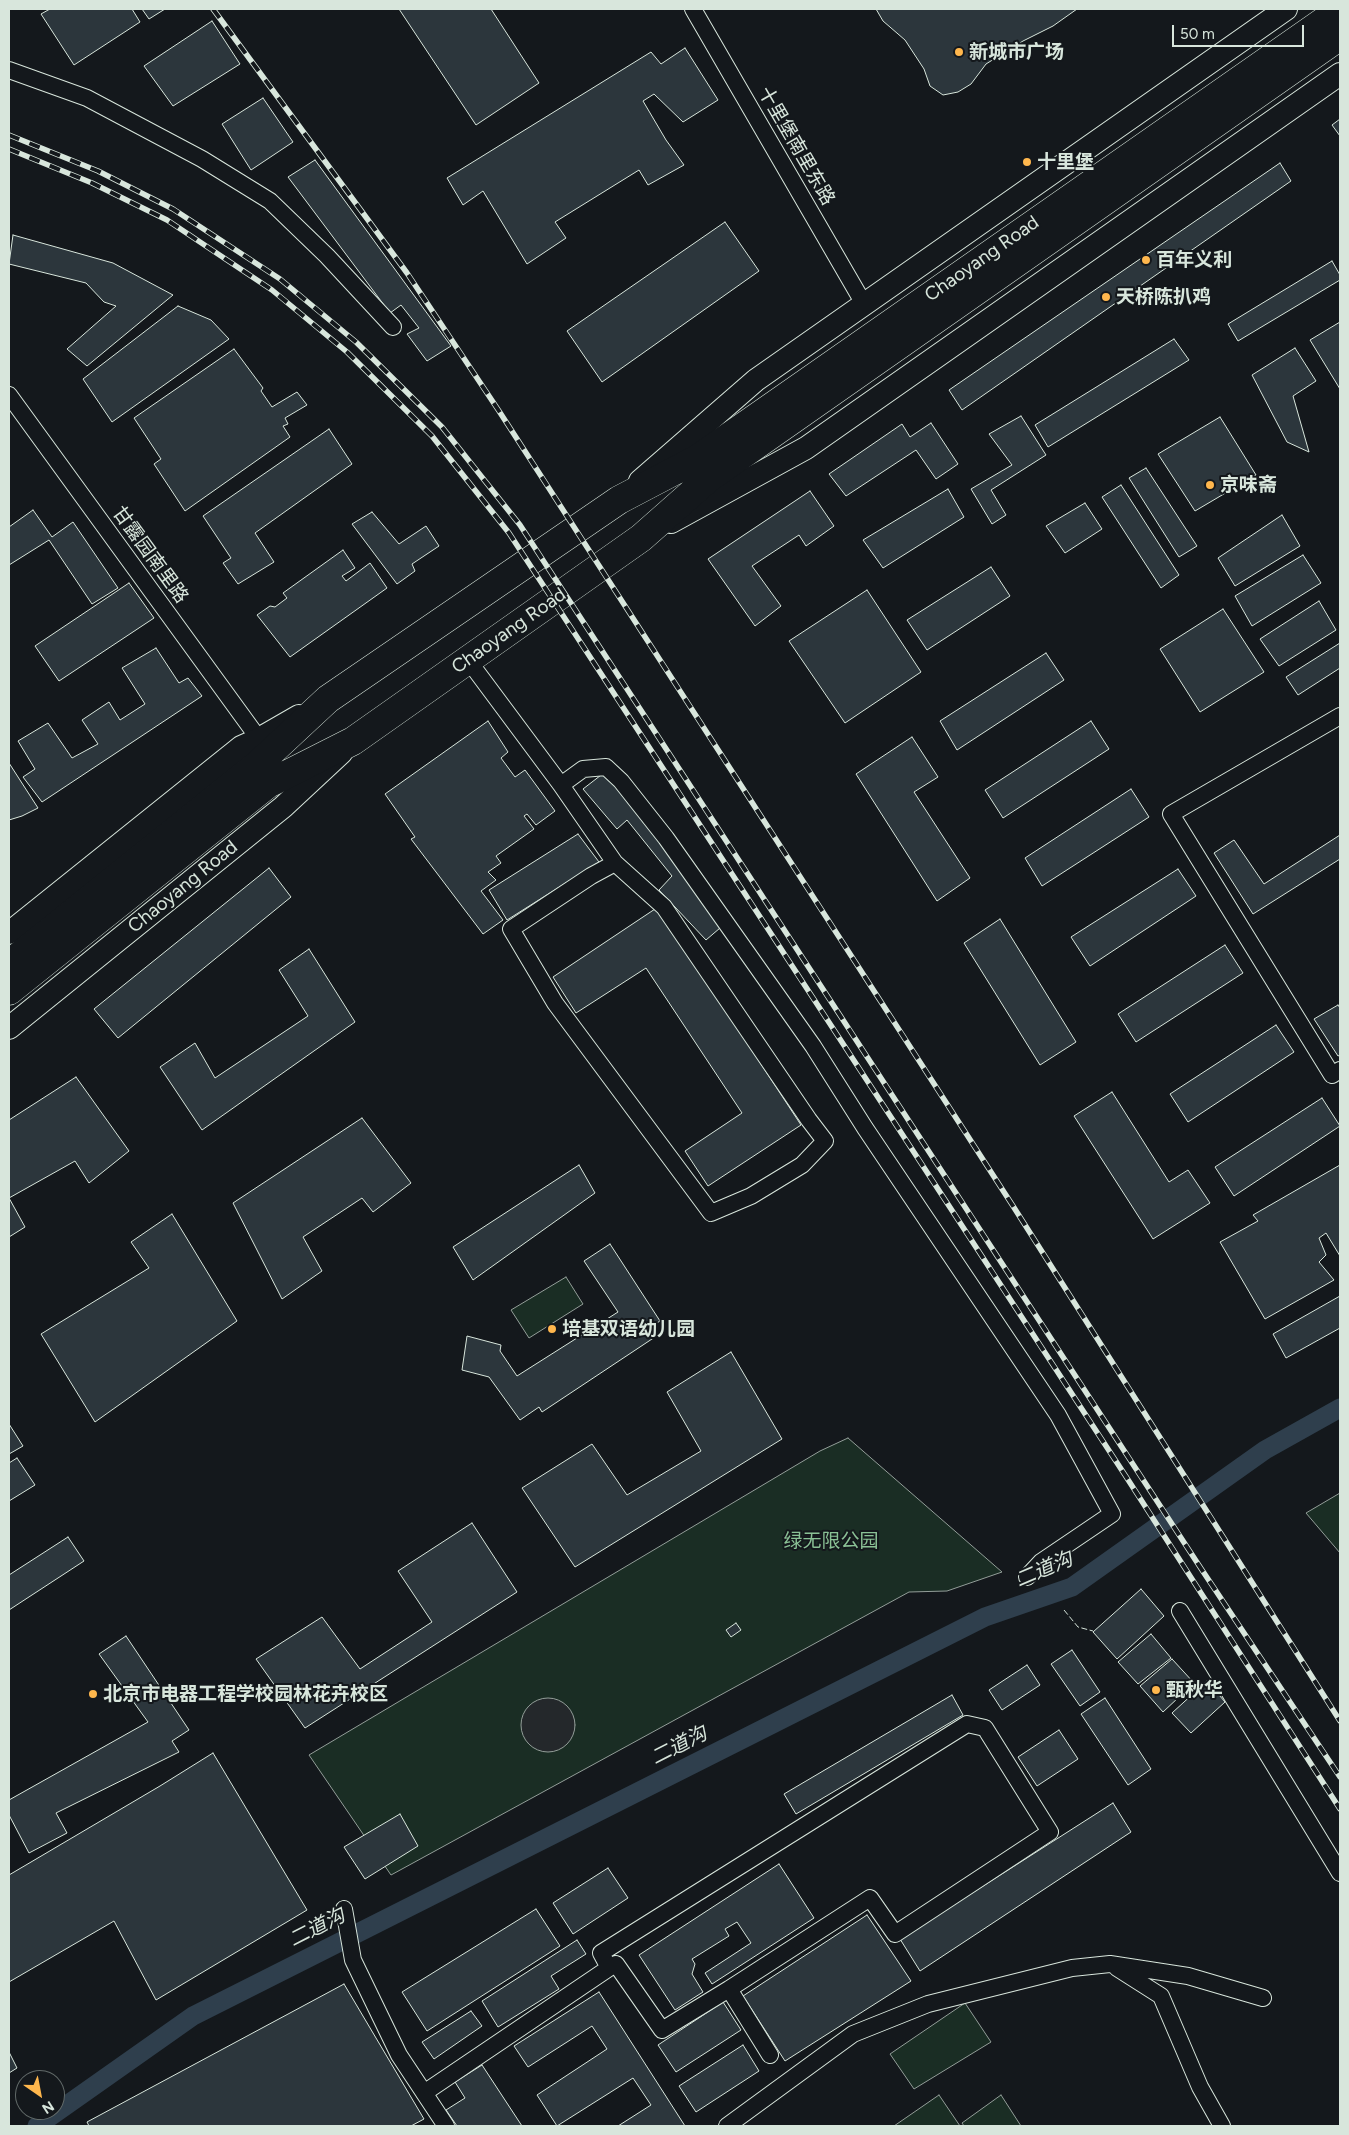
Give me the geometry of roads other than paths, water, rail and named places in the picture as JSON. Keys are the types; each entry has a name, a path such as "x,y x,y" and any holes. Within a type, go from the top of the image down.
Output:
{"highway":[{"name":"Chaoyang Road","path":"9,991 61,921 268,784 353,741 641,538 709,478 1340,10"},
{"name":"Chaoyang Road","path":"9,964 256,766 328,699 619,500 696,459 1340,36"}],"street":[{"name":"十里堡南里东路","path":"693,9 864,304"},
{"name":"Chaoyang Road","path":"619,500 756,380 1286,9"},
{"path":"9,70 88,98 202,159 270,201 327,256 393,327"},
{"name":"Chaoyang Road","path":"641,538 806,448 1340,74"},
{"path":"1005,206 1053,274"},
{"name":"甘露园南里路","path":"9,395 260,739"},
{"path":"468,660 561,785 615,863 664,907 825,1141 802,1165 751,1196 711,1213 555,1003 510,928 590,876 615,863"},
{"name":"Chaoyang Road","path":"9,933 61,921 241,747 260,739 328,699"},
{"path":"1340,716 1171,814 1332,1075 1340,1070"},
{"name":"Chaoyang Road","path":"9,1028 283,808 353,741"},
{"path":"561,785 583,769 606,767 621,781 661,831 707,893 813,1046 870,1135 1058,1415 1112,1514 1042,1562 1027,1576"},
{"path":"61,921 92,961"},
{"path":"1180,1611 1340,1873"},
{"path":"424,2093 616,1964 662,2030 870,1898 894,1934 1050,1832 985,1728 967,1724 601,1953 609,1968"},
{"path":"344,1910 353,1960 399,2055 446,2126"},
{"path":"1110,1964 1161,1996 1200,2087 1222,2126"},
{"path":"727,2126 853,2034 928,2004 1072,1968 1110,1964 1188,1976 1263,1998"},
{"path":"729,1989 770,2056"}],"waterway":[{"name":"二道沟","path":"37,2126 193,2016 985,1617 1072,1587 1265,1450 1340,1408"}],"railway":[{"path":"213,9 407,273 499,411 1013,1206 1340,1721"},
{"path":"9,135 98,171 173,209 280,279 356,342 442,427 520,525 1202,1570 1340,1777"},
{"path":"9,149 92,183 167,220 272,290 347,352 432,436 509,533 1125,1475 1340,1809"}],"place":[{"name":"新城市广场","path":"959,52"},
{"name":"十里堡","path":"1027,162"},
{"name":"百年义利","path":"1146,260"},
{"name":"天桥陈扒鸡","path":"1106,297"},
{"name":"京味斋","path":"1210,485"},
{"name":"培基双语幼儿园","path":"552,1329"},
{"name":"甄秋华","path":"1156,1690"},
{"name":"北京市电器工程学校园林花卉校区","path":"93,1694"}],"park label":[{"name":"绿无限公园","path":"831,1541"}]}
